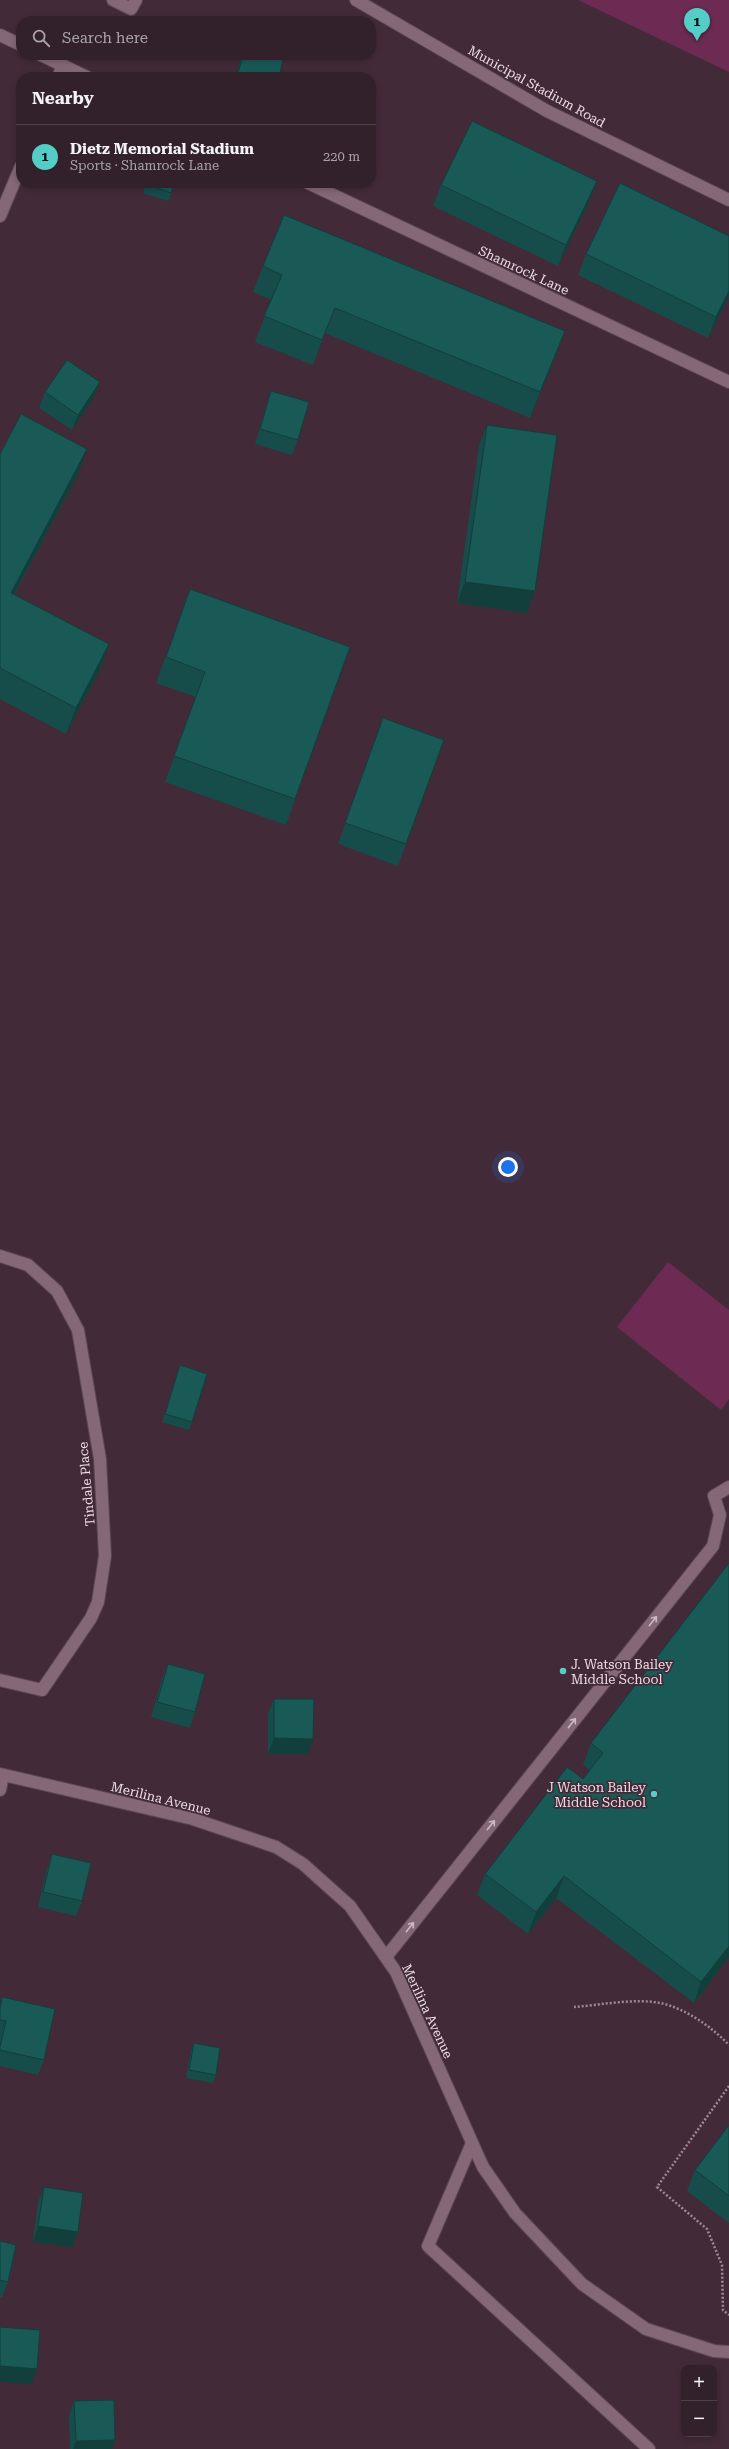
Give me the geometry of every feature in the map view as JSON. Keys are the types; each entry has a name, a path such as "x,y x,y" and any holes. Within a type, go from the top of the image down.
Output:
{"street":[{"path":"113,0 131,9 136,0"},
{"name":"Municipal Stadium Road","path":"356,0 547,111 729,200"},
{"path":"0,35 16,43"},
{"path":"52,60 77,72"},
{"path":"60,72 63,65"},
{"path":"0,216 16,178"},
{"name":"Shamrock Lane","path":"319,188 729,382"},
{"name":"Tindale Place","path":"0,1256 28,1265 57,1291 78,1330 100,1459 105,1556 98,1602 91,1618 42,1690 0,1680"},
{"path":"386,1957 712,1546 720,1515 714,1496 729,1487"},
{"path":"0,1790 1,1775"},
{"name":"Merilina Avenue","path":"1,1775 193,1819 276,1846 303,1864 350,1906 396,1972 483,2167 514,2213 582,2284 646,2329 714,2351 729,2352"},
{"path":"472,2143 428,2246 649,2449"}],"path":[{"path":"574,2007 628,2002 660,2003 689,2014 718,2033 729,2045"},
{"path":"729,2086 657,2187 707,2229 722,2265 724,2310 729,2315"}],"shaded area":[{"path":"578,0 729,0 729,72"},
{"path":"668,1262 729,1310 729,1399 721,1410 617,1327"}],"building":[{"path":"242,60 283,60 280,72 238,72"},
{"path":"472,121 597,181 566,245 441,185"},
{"path":"620,183 729,236 729,291 716,317 586,254"},
{"path":"157,188 173,188 171,193"},
{"path":"284,215 565,331 540,392 335,308 322,340 264,316 282,275 263,266"},
{"path":"67,360 100,382 78,415 45,392"},
{"path":"271,391 309,402 298,440 260,429"},
{"path":"21,414 87,449 11,593 109,644 76,708 0,668 0,454"},
{"path":"487,425 557,435 535,591 465,582"},
{"path":"190,589 350,647 295,799 174,756 205,672 166,657"},
{"path":"383,718 444,740 406,844 345,823"},
{"path":"180,1365 207,1374 192,1422 165,1414"},
{"name":"J Watson Bailey Middle School","path":"729,1563 729,1946 701,1982 564,1876 536,1912 485,1874 567,1767 583,1779 603,1753 591,1743"},
{"path":"168,1664 205,1674 195,1712 157,1702"},
{"path":"274,1699 314,1699 313,1739 274,1738"},
{"path":"52,1854 91,1863 82,1901 43,1892"},
{"path":"2,1997 55,2009 44,2060 0,2050 6,2021 0,2020"},
{"path":"194,2043 220,2048 216,2075 189,2070"},
{"path":"729,2125 729,2196 695,2170"},
{"path":"44,2187 83,2193 78,2232 38,2226"},
{"path":"0,2241 16,2245 8,2282 0,2280"},
{"path":"0,2327 40,2330 37,2369 0,2366"},
{"path":"114,2400 115,2440 76,2441 74,2401"}],"place":[{"name":"Dietz Memorial Stadium","path":"697,41"},
{"name":"J. Watson Bailey Middle School","path":"563,1671"},
{"name":"J Watson Bailey Middle School","path":"654,1794"}]}
